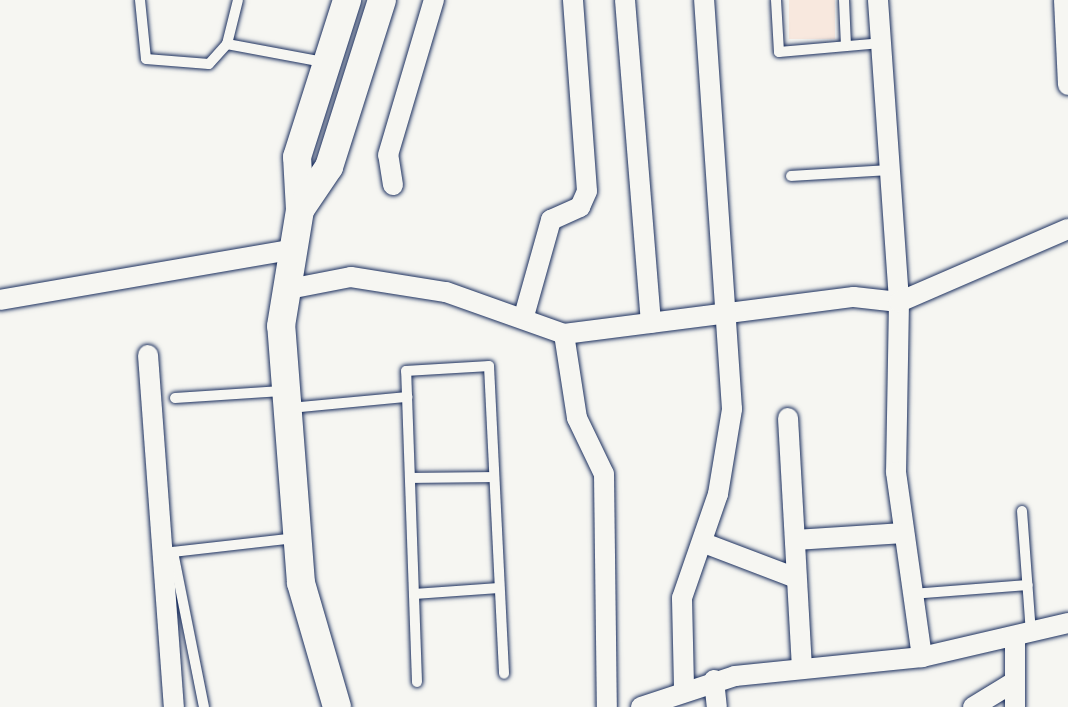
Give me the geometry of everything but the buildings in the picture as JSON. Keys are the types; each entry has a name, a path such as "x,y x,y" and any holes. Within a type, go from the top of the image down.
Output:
{"street":[{"path":"300,210 297,157 347,0"},
{"path":"337,707 296,538 285,399 284,290 288,250 300,210 329,167 382,0"},
{"path":"393,185 388,155 434,0"},
{"path":"524,316 551,220 580,207 587,191 573,0"},
{"path":"625,0 651,323"},
{"path":"684,687 682,598 704,543 732,409 704,0"},
{"path":"878,0 899,302 896,472 922,657"},
{"path":"1064,0 1068,85"},
{"path":"284,290 351,277 446,292 524,316 564,334 724,318 854,297 899,302 1068,229"},
{"path":"0,300 288,250"},
{"path":"564,334 577,418 604,474 607,707"},
{"path":"148,355 174,707"},
{"path":"788,418 802,669"},
{"path":"795,540 904,533"},
{"path":"704,543 796,578"},
{"path":"641,707 684,687 714,680 922,657 1023,638 1068,623"},
{"path":"1015,707 1014,682 1023,638"},
{"path":"714,680 717,707"},
{"path":"973,707 1014,682"}],"lane":[{"path":"140,0 146,59 209,64 227,44 238,0"},
{"path":"776,0 779,52 881,43"},
{"path":"844,0 846,45"},
{"path":"227,44 327,63"},
{"path":"791,176 889,170"},
{"path":"417,682 406,371 489,366 504,674"},
{"path":"175,398 407,397"},
{"path":"410,478 494,477"},
{"path":"1022,511 1028,585 1023,638"},
{"path":"204,707 173,552 296,538"},
{"path":"913,594 1028,585"},
{"path":"414,594 499,588"}],"shaded area":[{"path":"789,0 835,0 835,39 789,39"}]}
